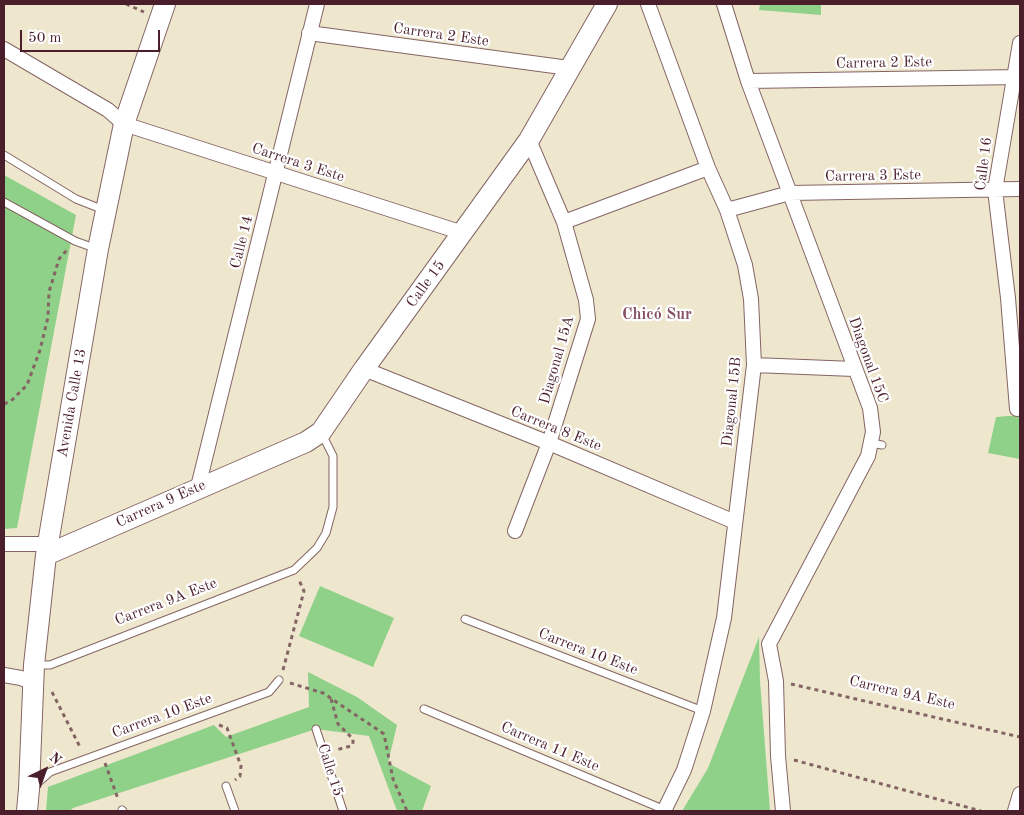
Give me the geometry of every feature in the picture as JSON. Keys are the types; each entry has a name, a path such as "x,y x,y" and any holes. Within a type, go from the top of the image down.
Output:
{"street":[{"name":"Avenida Calle 13","path":"27,811 43,669 46,555 98,249 124,124 165,4"},
{"name":"Calle 14","path":"198,487 317,4"},
{"name":"Calle 15","path":"321,432 364,369 529,140 607,4"},
{"name":"Diagonal 15B","path":"648,4 708,168 727,210 745,265 751,299 754,365 724,618 702,711 684,770 664,811"},
{"name":"Diagonal 15C","path":"724,4 748,81 870,408 876,444 769,644 776,681 778,756 783,811"},
{"name":"Carrera 2 Este","path":"309,33 569,68"},
{"name":"Calle 16","path":"1017,409 1014,297 994,190 1017,78 1020,43"},
{"path":"4,49 108,110 124,124"},
{"name":"Carrera 2 Este","path":"748,81 1017,78"},
{"name":"Carrera 3 Este","path":"124,124 463,233"},
{"name":"Diagonal 15A","path":"515,532 549,443 588,319 586,300 564,222 529,140"},
{"path":"564,222 708,168"},
{"name":"Carrera 3 Este","path":"727,210 790,193 1020,189"},
{"path":"754,365 854,369"},
{"name":"Carrera 8 Este","path":"364,369 549,443 735,522"},
{"name":"Carrera 9 Este","path":"46,555 198,487 299,445 321,432"},
{"path":"4,544 42,544 46,555"},
{"path":"4,675 21,678 43,669"},
{"path":"1015,811 1020,794"}],"lane":[{"path":"4,155 76,198 106,211"},
{"path":"4,202 75,241 98,249"},
{"path":"294,570 317,548 326,533 333,507 332,456 321,432"},
{"name":"Carrera 9A Este","path":"43,669 294,570"},
{"name":"Carrera 10 Este","path":"464,619 702,711"},
{"name":"Carrera 10 Este","path":"30,789 50,772 269,692 279,680"},
{"name":"Carrera 11 Este","path":"424,709 664,811"},
{"name":"Calle 15","path":"316,729 343,811"},
{"path":"226,786 235,811"}],"path":[{"path":"4,403 11,401 27,385 40,350 48,317 49,292 58,259 70,246"},
{"path":"294,570 304,591 279,680 323,693 384,734 393,779 407,811"},
{"path":"43,669 52,692 86,758"},
{"name":"Carrera 9A Este","path":"776,681 1020,737"},
{"path":"324,754 353,744 351,736 338,724 331,698"},
{"path":"207,715 216,724 227,728 241,766 240,776 226,786"},
{"path":"102,753 122,810"},
{"path":"778,756 981,811"}],"green space":[{"path":"760,4 821,4 821,15 759,10"},
{"path":"4,175 76,215 17,528 4,529"},
{"path":"1020,415 1020,459 988,453 996,417"},
{"path":"320,586 394,618 373,667 299,636"},
{"path":"759,637 760,681 770,811 682,811 708,768"},
{"path":"308,672 357,697 397,725 388,763 431,786 422,811 397,811 369,736 316,729 73,808 70,811 46,811 48,787 214,725 226,737 309,707"}],"district":[{"name":"Chicó Sur","path":"657,315"}]}
